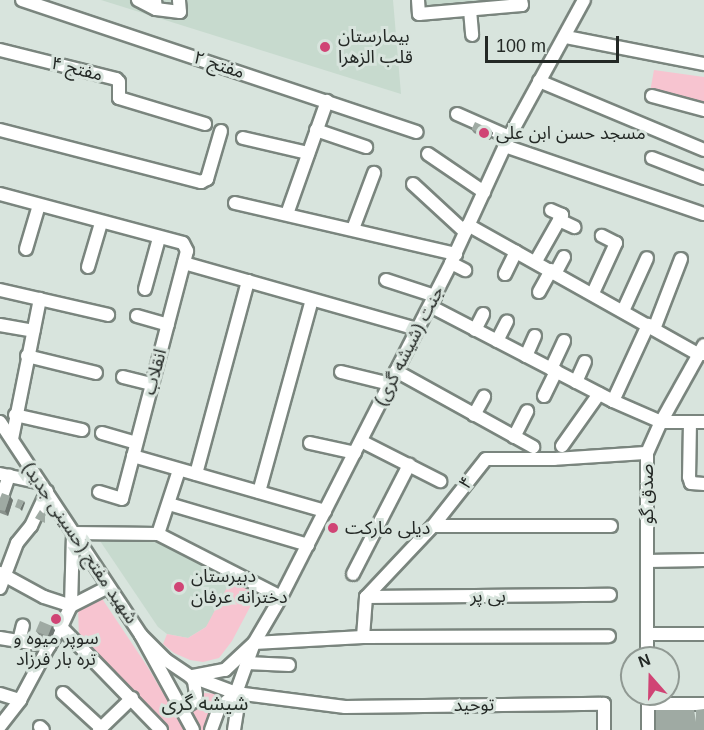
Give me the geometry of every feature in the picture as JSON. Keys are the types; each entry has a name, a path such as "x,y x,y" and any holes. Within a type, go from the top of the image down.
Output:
{"street":[{"name":"مفتح ۲","path":"22,0 416,132"},
{"path":"138,0 180,12 179,0"},
{"path":"418,0 419,14 522,5 521,0"},
{"name":"جنت (شیشه گری)","path":"236,693 254,643 281,597 454,259 507,141 566,37 584,0"},
{"path":"470,10 472,35"},
{"path":"566,37 704,64"},
{"name":"مفتح ۴","path":"0,50 116,79 119,82 119,98 205,124"},
{"path":"539,81 704,150"},
{"path":"652,96 704,110"},
{"path":"286,214 327,101"},
{"path":"457,114 507,141 592,176 704,214"},
{"path":"0,130 204,182 221,130"},
{"path":"316,130 366,147"},
{"path":"243,138 308,153"},
{"path":"428,154 484,192"},
{"path":"652,158 704,178"},
{"path":"352,229 374,173"},
{"path":"413,184 466,229 516,250 651,327 702,351"},
{"path":"0,194 159,238 145,289"},
{"path":"235,203 401,241 454,259 465,270"},
{"path":"26,249 39,205"},
{"path":"536,261 562,215 551,210"},
{"path":"559,220 574,227"},
{"path":"88,267 101,223"},
{"path":"593,293 616,243 602,236"},
{"name":"انقلاب","path":"99,492 122,499 184,263 186,246 159,238"},
{"path":"505,274 516,250"},
{"path":"539,292 564,257"},
{"path":"623,311 647,258"},
{"path":"613,401 651,327 681,259"},
{"path":"184,263 418,329"},
{"path":"386,280 432,301 475,330 613,401 661,422 704,422"},
{"path":"196,474 248,281"},
{"path":"0,291 40,298 108,315"},
{"path":"12,439 40,298"},
{"path":"259,492 312,300"},
{"path":"475,330 483,314"},
{"path":"137,316 168,325"},
{"path":"497,341 507,321"},
{"path":"0,325 33,332"},
{"path":"526,356 535,336"},
{"path":"544,396 564,340"},
{"name":"صدق گو","path":"648,646 647,453 661,422 702,351"},
{"path":"27,356 96,373"},
{"path":"576,382 585,362"},
{"path":"396,371 533,447"},
{"path":"341,372 390,384"},
{"path":"123,377 152,384"},
{"path":"562,446 599,394"},
{"path":"474,415 484,397"},
{"path":"514,437 527,411"},
{"path":"15,415 82,430"},
{"name":"شهید مفتح (حسینی جدید)","path":"0,422 141,635"},
{"path":"690,422 698,483"},
{"path":"102,433 179,470 325,511"},
{"path":"361,441 440,481"},
{"path":"310,443 355,453"},
{"name":"۴","path":"366,597 433,526 486,459 554,459 647,453"},
{"path":"353,574 409,465"},
{"path":"158,534 170,504 179,470"},
{"path":"0,502 4,475 43,487 31,526 18,543 3,574 0,588"},
{"path":"170,504 308,545"},
{"path":"433,526 611,526"},
{"path":"0,726 20,700 62,627 71,606 73,532 158,534 281,597"},
{"path":"647,561 704,560"},
{"path":"3,574 44,597 71,606 108,587"},
{"name":"بی پر","path":"366,597 610,595"},
{"path":"363,637 366,597"},
{"path":"20,641 23,625"},
{"path":"62,627 161,730"},
{"path":"647,634 704,634"},
{"path":"141,635 193,730"},
{"name":"توحید","path":"141,635 166,660 190,676 236,693 345,707 604,704 604,730"},
{"path":"182,709 189,706 196,695 194,681 190,676 225,670 254,643 363,637 609,636"},
{"path":"0,638 49,646"},
{"path":"247,663 288,665"},
{"path":"63,693 100,729 132,698"},
{"path":"211,730 219,708 236,693"},
{"path":"234,730 238,706 236,693"},
{"path":"0,694 20,700"},
{"path":"680,702 704,704"},
{"path":"648,706 648,730"}],"shaded area":[{"name":"بیمارستان قلب الزهرا","path":"101,0 393,0 401,94"},
{"path":"421,0 516,0 421,8"},
{"path":"654,70 704,77 704,107 650,92"},
{"name":"دبیرستان دخترانه عرفان","path":"153,537 232,578 206,627 188,638 167,634 158,627 98,538"},
{"path":"232,578 259,590 232,641 219,658 203,662 190,660 174,653 163,644 167,634 188,638 206,627"},
{"path":"101,597 147,666 185,730 167,730 79,639 78,607"},
{"path":"203,693 220,694 203,730 197,730 188,710 199,702"}],"building":[{"path":"475,122 490,129 487,136 472,129"},
{"path":"2,493 10,496 5,511 0,510"},
{"path":"18,499 24,501 20,509 15,507"},
{"path":"40,510 45,515 45,523 35,518"},
{"path":"52,614 60,615 58,621 50,619"},
{"path":"40,621 52,626 48,636 36,631"},
{"path":"704,709 704,730 656,730 656,710 694,710 696,722 696,710"}],"place":[{"name":"بیمارستان قلب الزهرا","path":"325,47"},
{"name":"مسجد حسن ابن علی","path":"484,133"},
{"name":"دیلی مارکت","path":"333,528"},
{"name":"دبیرستان دخترانه عرفان","path":"179,587"},
{"name":"سوپر میوه و تره بار فرزاد","path":"56,619"}],"district":[{"name":"شیشه گری","path":"205,703"}]}
